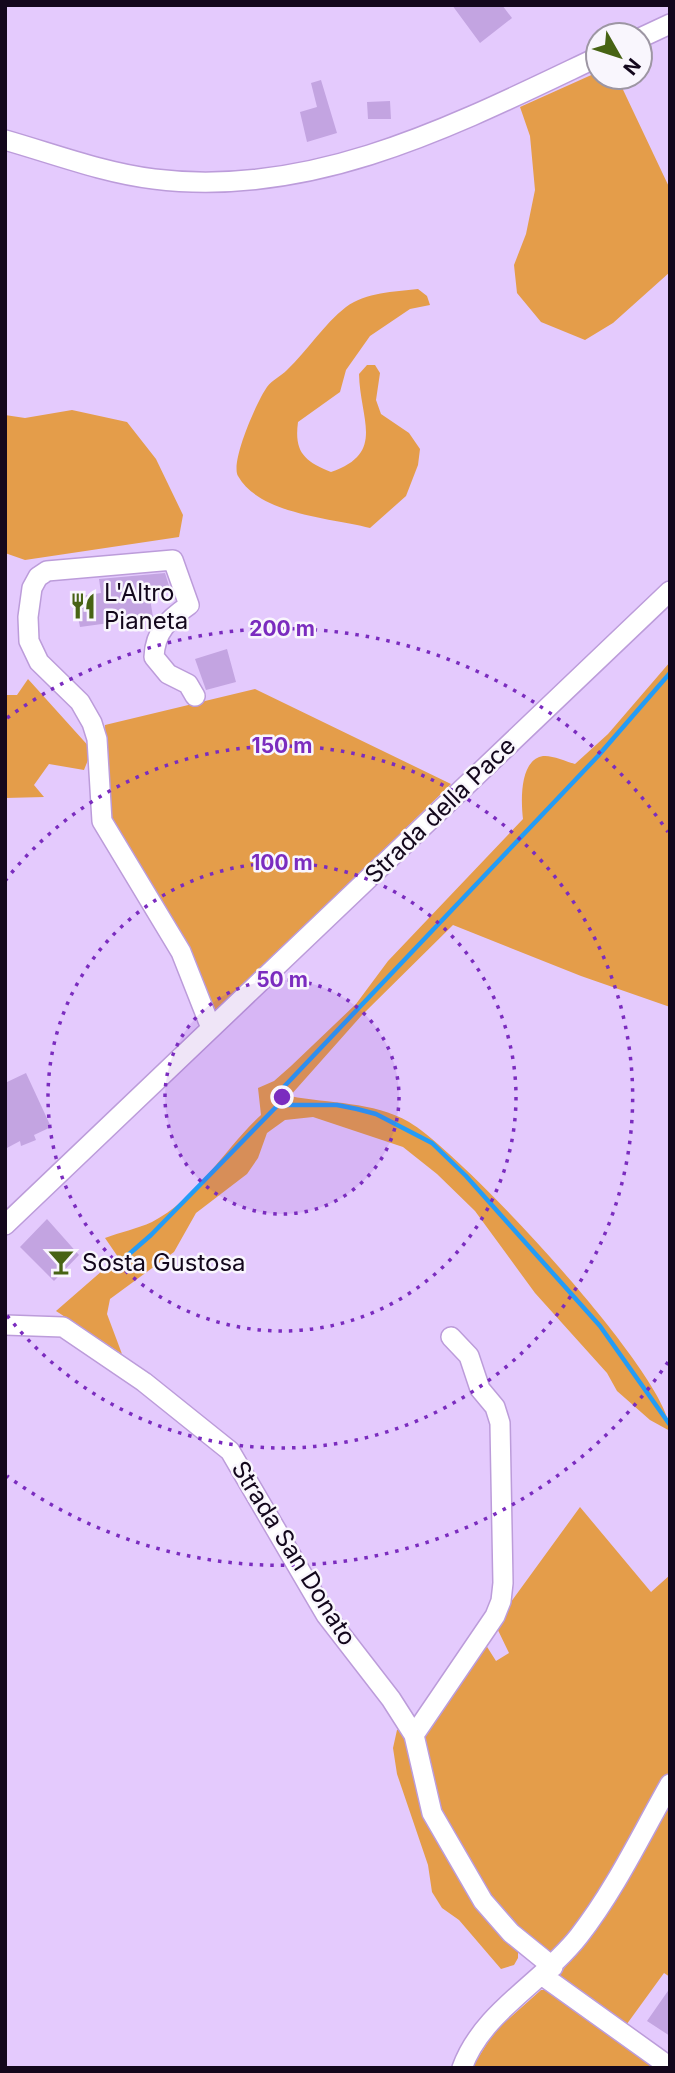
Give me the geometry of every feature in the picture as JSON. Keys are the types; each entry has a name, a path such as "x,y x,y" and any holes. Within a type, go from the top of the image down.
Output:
{"street":[{"path":"654,31 670,24"},
{"path":"5,140 151,179 200,182 290,174 350,162 427,137 584,64"},
{"path":"195,696 188,684 168,674 154,657 155,640 169,620 189,605 173,560 47,571 38,577 32,589 28,617 29,641 39,662 80,702 92,723 97,739 102,821 181,952 211,1028"},
{"name":"Strada della Pace","path":"5,1225 670,591"},
{"name":"Strada San Donato","path":"5,1325 62,1327 144,1381 230,1451 326,1615 391,1699 414,1735 432,1813 483,1902 548,1971 670,2067"},
{"path":"414,1735 495,1616 501,1601 503,1583 500,1423 495,1407 480,1389 469,1356 451,1337"},
{"path":"462,2068 484,2028 548,1971 609,1893 670,1784"}],"shaded area":[{"path":"584,78 584,91 624,91 670,189 670,272 613,323 585,340 541,322 517,293 514,265 526,234 535,190 530,136 520,107"},
{"path":"418,289 427,296 430,305 410,309 370,336 346,370 340,392 298,422 297,432 303,454 314,464 331,472 359,455 366,433 359,374 367,365 375,365 380,373 376,400 381,414 409,433 420,449 418,465 406,496 370,528 279,507 248,489 238,476 238,458 251,418 269,385 302,355 330,321 346,307 371,296"},
{"path":"72,410 127,422 156,459 183,515 179,537 25,560 5,553 5,415 25,418"},
{"path":"670,662 670,1007 581,976 453,925 362,1015 290,1096 381,1110 409,1122 435,1142 515,1219 601,1317 637,1364 661,1403 670,1431 650,1420 617,1391 607,1373 535,1293 475,1211 437,1174 403,1147 313,1117 285,1120 267,1133 258,1158 247,1174 196,1213 174,1252 110,1299 107,1314 122,1354 56,1311 118,1257 105,1238 152,1222 197,1187 261,1115 258,1088 274,1081 356,1004 388,961 523,819 523,783 529,765 543,756 575,764 608,734"},
{"path":"28,679 92,750 84,770 49,764 34,785 44,797 5,798 5,695 17,695"},
{"path":"255,689 451,784 217,1013 200,976 108,814 105,725"},
{"path":"580,1507 651,1592 670,1575 670,1774 590,1911 555,1954 538,1949 514,1933 440,1818 421,1746 433,1721 484,1642 496,1661 509,1653 495,1624"},
{"path":"403,1728 425,1805 518,1947 518,1958 514,1965 501,1969 459,1920 442,1908 432,1892 428,1865 397,1774 393,1748 397,1730"},
{"path":"670,1799 670,1977 664,1973 624,2028 558,1976 579,1950"},
{"path":"541,1990 550,1990 660,2068 472,2068 494,2032"}],"building":[{"path":"452,5 502,5 512,18 480,43"},
{"path":"321,80 337,133 307,142 300,112 317,107 311,83"},
{"path":"390,101 391,119 368,119 367,102"},
{"path":"165,573 170,589 149,592 153,617 80,627 74,597 101,593 99,579"},
{"path":"227,649 236,682 206,690 195,659"},
{"path":"26,1073 51,1127 34,1135 36,1140 21,1146 20,1141 5,1149 5,1083"},
{"path":"47,1219 79,1255 54,1281 20,1247"},
{"path":"670,1988 670,2036 647,2021"}],"waterway":[{"path":"278,1105 278,1093 598,756 670,673"},
{"path":"120,1262 151,1235 278,1105 337,1105 376,1114 432,1143 466,1176 600,1326 670,1425"}],"place":[{"name":"L'Altro Pianeta","path":"83,606"},
{"name":"Sosta Gustosa","path":"61,1262"}]}
